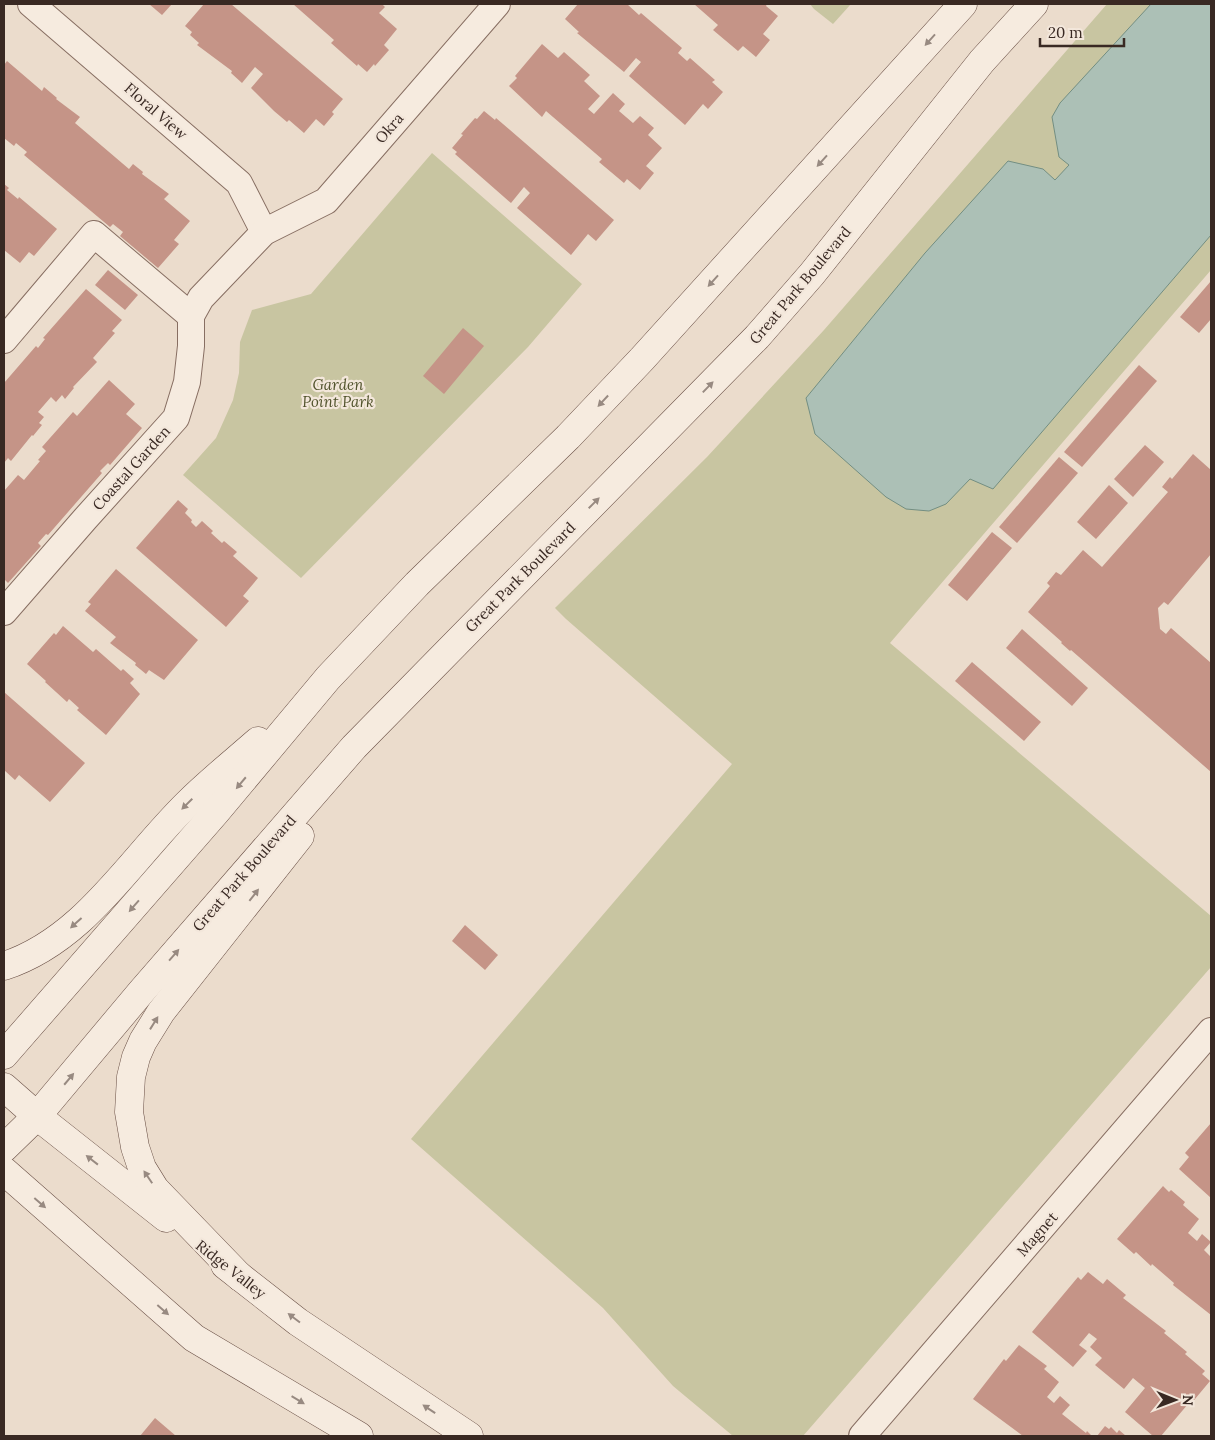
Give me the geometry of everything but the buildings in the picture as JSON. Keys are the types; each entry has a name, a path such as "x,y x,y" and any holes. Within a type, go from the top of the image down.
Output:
{"main road":[{"path":"4,1055 216,812 328,678 417,584 568,437 642,359 963,4"},
{"name":"Great Park Boulevard","path":"4,1148 38,1116 141,992 354,747 757,337 812,274 982,61 1034,4"},
{"path":"240,1277 155,1188 142,1168 135,1147 129,1112 132,1076 136,1057 143,1041 161,1012 439,659"},
{"path":"4,966 17,962 60,937 94,907 186,805 328,678"},
{"name":"Ridge Valley","path":"4,1087 298,1322 470,1436"},
{"path":"4,1171 194,1338 359,1436"}],"street":[{"name":"Floral View","path":"31,4 239,183 264,232"},
{"name":"Okra","path":"264,232 326,200 497,4"},
{"path":"4,340 94,234 191,316 201,298 264,232"},
{"name":"Coastal Garden","path":"4,612 176,418 187,382 191,346 191,316"},
{"name":"Magnet","path":"862,1436 1211,1031"}],"green space":[{"path":"810,4 851,4 833,24"},
{"path":"1107,4 1211,4 1211,270 890,643 1211,916 1211,967 803,1436 733,1436 673,1386 603,1308 411,1139 732,764 555,608 707,457 824,330"},
{"name":"Garden Point Park","path":"432,153 582,284 528,347 301,578 183,475 216,438 233,400 239,373 240,342 252,310 311,294"}],"shaded area":[{"path":"1151,4 1211,4 1211,235 993,489 970,479 946,504 929,511 906,509 886,497 815,434 806,398 925,253 1008,161 1043,169 1055,180 1069,165 1059,157 1052,117 1060,103"}]}
